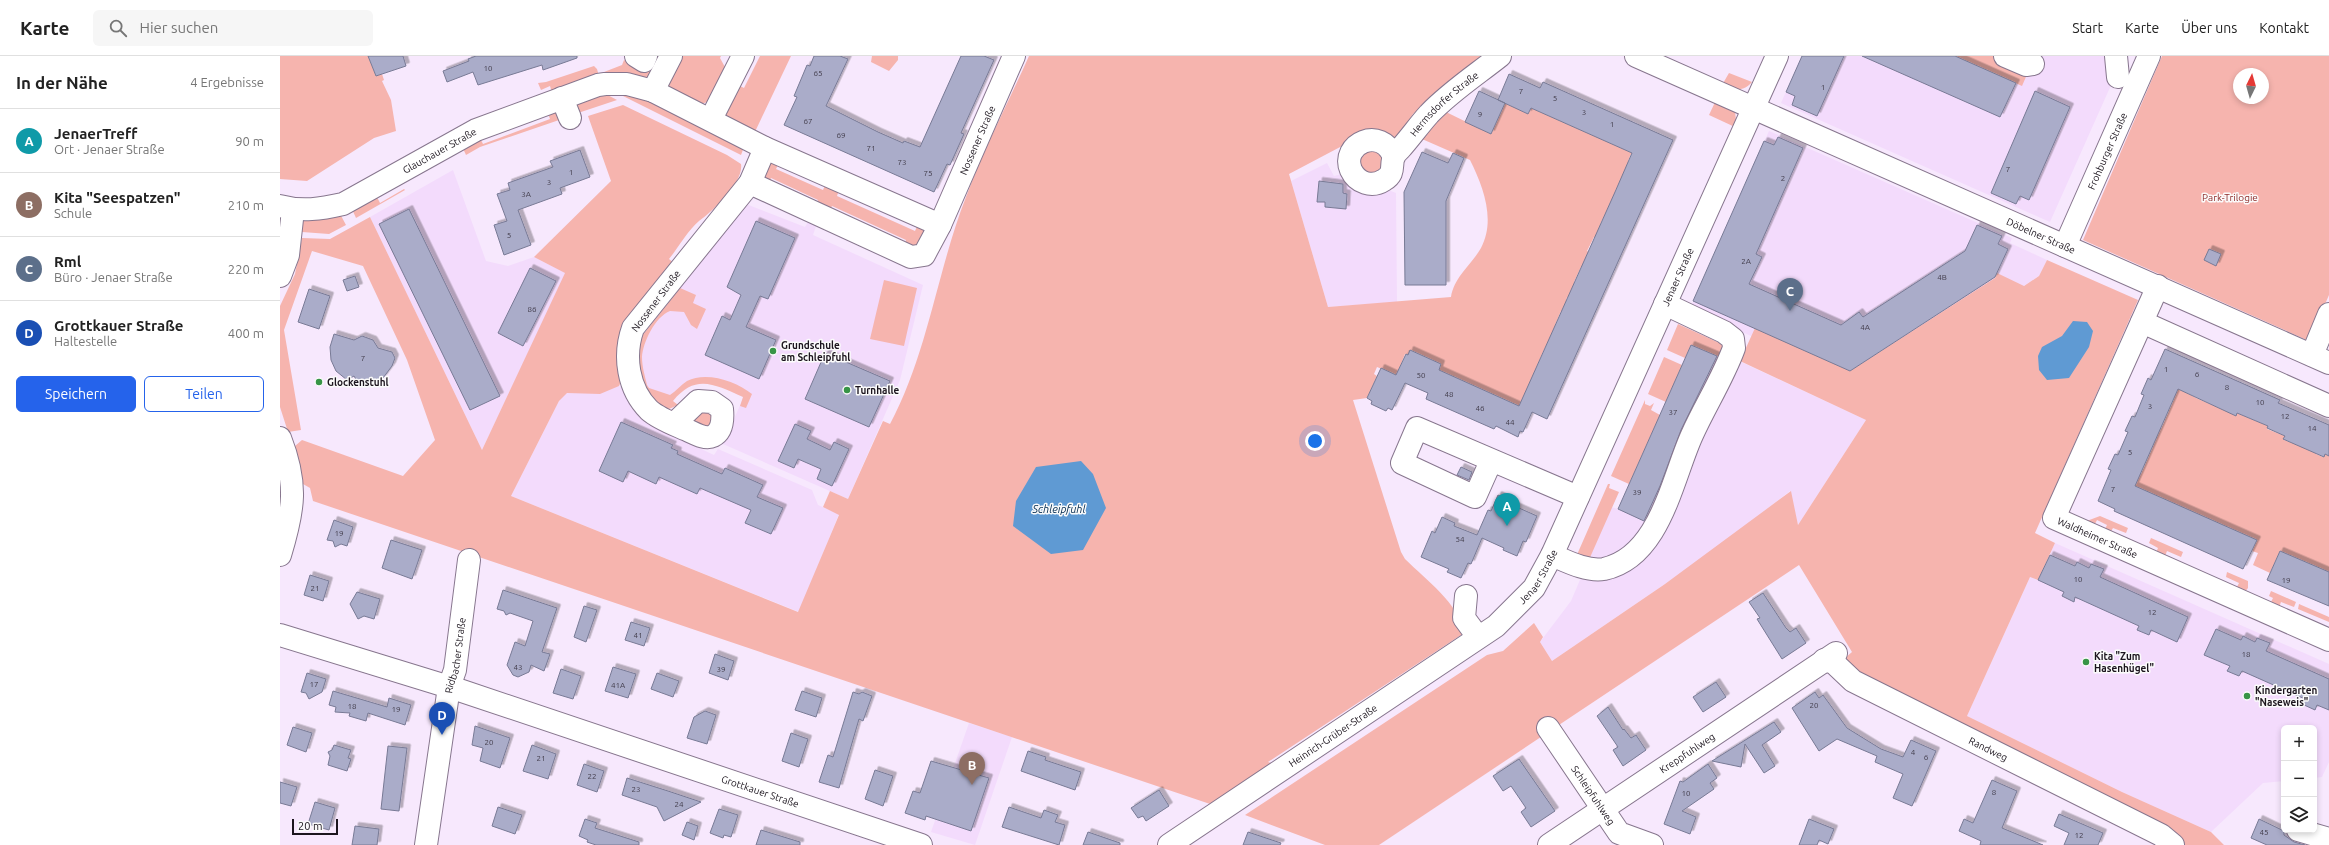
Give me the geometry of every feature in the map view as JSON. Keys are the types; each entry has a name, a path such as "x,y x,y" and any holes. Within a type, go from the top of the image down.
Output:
{"street":[{"path":"636,56 644,61 646,56"},
{"path":"671,56 653,91 711,119 765,148 940,225"},
{"path":"711,119 743,56"},
{"name":"Nossener Straße","path":"750,183 911,258 924,255 940,225 1014,56"},
{"name":"Hermsdorfer Straße","path":"1394,157 1429,114 1500,56"},
{"path":"1636,56 1754,107"},
{"name":"Jenaer Straße","path":"1487,631 1534,588 1552,555 1777,56"},
{"path":"2005,56 2026,65 2033,64"},
{"name":"Frohburger Straße","path":"2065,246 2149,56"},
{"name":"Glauchauer Straße","path":"280,276 288,255 287,208 320,209 343,204 465,135 566,108 605,84 627,84 653,91"},
{"name":"Döbelner Straße","path":"1754,107 2320,359"},
{"name":"Nossener Straße","path":"674,424 650,411 635,389 630,375 628,360 630,337 633,328 750,183 765,148"},
{"name":"Waldheimer Straße","path":"2158,286 2054,518 2329,640"},
{"path":"1552,555 1585,567 1603,569 1623,560 1645,543 1659,522 1692,435 1734,348 1733,339 1724,332 1665,304"},
{"path":"2320,359 2329,315"},
{"path":"2142,322 2329,406"},
{"path":"280,438 290,471 294,496 290,522 280,555"},
{"path":"1491,460 1578,497"},
{"name":"Ridbacher Straße","path":"426,845 449,687 455,670 469,560"},
{"path":"1466,596 1464,618 1487,631"},
{"name":"Heinrich-Grüber-Straße","path":"1170,845 1487,631"},
{"name":"Grottkauer Straße","path":"280,635 449,687 921,845"},
{"name":"Kreppfuhlweg","path":"1550,845 1833,655"},
{"name":"Randweg","path":"1833,655 1834,663 1853,681 2161,835 2174,845"},
{"name":"Schleipfuhlweg","path":"1548,728 1619,833 1652,845"},
{"path":"2310,833 2329,838"}],"shaded area":[{"path":"1802,56 2124,56 2050,222 1781,103"},
{"path":"1769,131 2012,238 2010,243 2047,260 2039,276 1867,387 1690,309"},
{"path":"1327,163 1334,176 1346,173 1396,193 1397,302 1328,307 1291,181"},
{"path":"453,170 486,261 508,266 534,257 566,273 482,450 370,217"},
{"name":"Grundschule am Schleipfuhl","path":"746,204 805,227 808,222 816,226 813,235 923,285 900,380 848,499 723,444 745,394 716,381 689,383 669,399 648,389 641,372 639,359 650,324"},
{"path":"1691,345 1724,354 1866,420 1798,525 1790,491 1709,554 1552,661 1540,642 1571,601 1611,507 1618,509"},
{"path":"573,366 623,388 631,408 646,423 714,455 718,449 812,490 818,505 839,514 799,612 511,496 559,401"},
{"path":"2055,543 2329,664 2329,762 2322,777 2317,778 2317,725 2281,725 2281,781 2263,783 2211,832 2122,792 1967,716 2030,577 2038,580"},
{"path":"969,723 1012,737 975,845 931,832"}],"green space":[{"path":"280,56 368,56 376,76 382,74 384,80 382,81 391,100 396,131 374,138 307,181 280,179"},
{"path":"652,56 661,56 649,76 644,78 606,78 604,72 622,65 624,60 647,70"},
{"path":"677,56 721,56 720,58 726,69 707,102 699,105 670,90 668,85"},
{"path":"760,56 791,56 753,136 728,121 725,115 736,84 744,88"},
{"path":"872,56 898,56 898,60 889,71 871,62"},
{"path":"1029,56 1487,56 1413,114 1398,139 1361,136 1289,174 1328,307 1451,297 1459,277 1481,248 1485,237 1488,215 1483,192 1470,160 1422,139 1425,129 1446,112 1491,134 1505,103 1528,114 1531,108 1635,154 1631,154 1628,161 1631,163 1615,191 1618,193 1601,222 1597,238 1594,237 1587,251 1591,253 1584,268 1581,267 1574,282 1577,284 1570,298 1567,297 1564,312 1561,311 1555,325 1558,327 1546,345 1522,407 1439,370 1441,364 1411,350 1408,355 1405,354 1399,369 1402,371 1399,376 1377,367 1374,374 1377,376 1367,398 1353,400 1401,552 1405,559 1432,584 1455,611 1461,622 1464,633 1268,762 1271,763 1213,805 313,501 310,488 303,484 295,446 302,440 403,476 435,440 407,360 363,266 312,251 284,330 301,430 288,432 280,407 280,306 295,274 302,238 330,239 370,217 482,450 565,273 534,257 611,181 588,116 623,105 727,155 741,164 741,171 738,179 726,196 695,225 669,259 676,265 619,386 600,394 567,393 559,401 511,496 798,612 839,515 823,507 830,491 848,499 883,421 890,424 903,397 914,369 947,254 966,197 988,144"},
{"path":"1955,56 2035,56 2022,86"},
{"name":"Park-Trilogie","path":"2162,56 2329,56 2329,295 2309,341 2083,240"},
{"path":"594,66 597,69 600,80 553,96 550,86 541,90 538,83 546,82"},
{"path":"1729,73 1752,82 1742,89 1734,89 1722,85"},
{"path":"611,90 633,92 744,147 741,155"},
{"path":"602,92 617,100 575,114 572,103"},
{"path":"1717,98 1735,112 1737,128 1709,115"},
{"path":"558,107 562,119 480,147 466,155 461,144 479,136 483,144 550,119 547,111"},
{"path":"1364,150 1381,151 1383,172 1362,174 1358,157"},
{"path":"780,161 776,169 823,190 827,181 840,187 837,196 915,231 919,222 925,230 921,246 903,248 906,240 832,206 828,214 815,208 818,200 771,178 767,187 760,172 768,162"},
{"path":"404,189 405,190 356,218 351,207 376,195 380,203"},
{"path":"338,210 346,225 329,234 302,232 299,229 305,218"},
{"path":"2047,260 2138,300 2035,533 2055,543 2038,580 2030,577 1967,716 2122,792 2211,832 2224,845 2183,845 1857,677 1845,658 1852,652 1799,565 1379,845 1325,845 1245,815 1487,655 1503,651 1534,623 1543,637 1540,642 1552,661 1665,584 1791,491 1798,525 1866,420 1740,361 1755,328 1850,371 1995,278 1997,273 2024,286 2039,276"},
{"path":"884,280 917,288 904,346 870,339"},
{"path":"680,288 696,295 693,303 706,309 697,329 691,325 684,312 670,311 655,324 647,337 642,357 647,385 649,388 670,395 687,381 695,378 712,377 721,379 738,385 752,394 746,408 740,406 743,397 706,384 698,384 681,392 673,401 678,405 669,409 659,405 646,389 642,378 639,356 642,336"},
{"path":"1678,324 1726,346 1724,354 1717,356 1691,345 1685,358 1667,350"},
{"path":"1664,357 1682,365 1666,402 1648,394"},
{"path":"2174,385 2196,398 2236,415 2237,413 2268,426 2267,429 2285,436 2284,440 2317,451 2316,454 2323,457 2325,454 2329,456 2329,572 2280,551 2270,573 2253,565 2258,553 2252,551 2257,540 2130,484 2135,472 2141,474 2154,444 2152,442 2158,428 2161,429 2174,399"},
{"path":"1645,400 1645,404 1650,406 1654,403 1651,410 1660,415 1629,484 1611,476"},
{"path":"705,405 717,421 703,430 693,420"},
{"path":"1608,484 1610,484 1609,488 1619,492 1588,562 1576,557"},
{"path":"2100,516 2128,528 2126,533 2113,528 2109,535 2103,533 2107,525 2097,520 2093,528 2084,522"},
{"path":"2151,538 2183,552 2181,557 2167,551 2164,559 2155,555 2158,548 2149,543"},
{"path":"2227,572 2248,581 2248,588 2244,593 2235,591 2239,583 2226,577"},
{"path":"2271,591 2296,602 2294,607 2281,602 2278,610 2269,606 2273,598 2269,596"},
{"path":"2299,604 2329,617 2329,622 2298,609"}],"water":[{"path":"2073,321 2087,322 2093,331 2089,347 2069,378 2047,380 2039,370 2038,356 2042,347 2062,336"},
{"name":"Schleipfuhl","path":"1081,461 1093,474 1106,508 1083,550 1051,554 1013,526 1016,501 1036,467"}],"building":[{"path":"368,56 403,56 406,66 376,76"},
{"path":"476,56 577,56 577,58 543,70 542,65 478,85 473,72 447,82 443,71 469,61 468,59"},
{"path":"814,56 840,56 848,59 826,106 903,143 904,141 920,147 961,56 984,56 994,60 961,133 964,134 950,165 947,164 934,192 784,125 797,97 794,96 807,65 810,66"},
{"path":"1802,56 1844,56 1817,116 1792,105 1795,96 1786,92"},
{"path":"1862,56 1955,56 2016,83 2000,117"},
{"path":"1509,74 1540,88 1543,82 1673,140 1547,419 1532,412 1523,432 1520,431 1518,437 1496,426 1494,429 1426,399 1428,393 1405,383 1392,410 1388,408 1386,411 1371,404 1372,401 1367,398 1381,368 1396,375 1406,354 1408,355 1410,350 1441,364 1439,370 1519,406 1615,192 1632,153 1531,108 1528,114 1498,100"},
{"path":"1479,91 1505,103 1491,134 1465,122"},
{"path":"2035,91 2070,107 2029,200 2020,196 2016,204 1991,193"},
{"path":"1778,137 1803,148 1756,254 1762,257 1749,284 1841,325 1859,312 1863,317 1965,251 1977,225 2002,236 1998,244 2008,249 1995,277 1850,371 1693,301 1764,141 1774,145"},
{"path":"580,150 590,177 560,188 562,194 518,210 531,245 504,255 494,225 507,221 497,194 510,190 508,183 553,167 550,161"},
{"path":"1422,152 1448,163 1453,153 1464,158 1446,201 1446,285 1405,285 1404,192"},
{"path":"1319,181 1343,184 1343,193 1347,194 1346,209 1325,207 1325,202 1317,202"},
{"path":"409,209 500,396 470,410 379,224"},
{"path":"756,221 795,238 768,299 760,296 746,327 776,340 759,379 705,355 722,316 730,320 741,295 727,287"},
{"path":"2209,249 2221,254 2216,266 2204,260"},
{"path":"530,268 556,281 523,346 498,333"},
{"path":"355,276 359,287 347,291 343,280"},
{"path":"309,289 330,296 319,329 298,322"},
{"path":"334,334 354,340 362,336 373,340 378,348 392,352 395,358 392,366 383,378 373,383 358,383 354,376 347,380 336,371 331,360 330,347"},
{"path":"1691,345 1717,356 1681,430 1660,486 1644,521 1618,509"},
{"path":"2165,349 2280,400 2278,403 2329,425 2329,456 2325,454 2324,457 2283,439 2285,436 2267,428 2268,426 2237,413 2236,416 2178,389 2135,486 2257,540 2243,569 2114,511 2115,509 2098,501 2111,470 2108,469 2115,454 2118,455 2128,432 2125,431 2132,416 2135,417 2144,395 2141,394 2148,378 2151,380"},
{"name":"Turnhalle","path":"825,353 890,381 869,427 805,399"},
{"path":"621,422 673,445 671,448 678,451 677,454 722,474 725,468 763,485 757,497 783,508 771,534 745,523 751,510 700,488 697,494 659,477 656,484 628,471 623,482 599,471"},
{"path":"795,424 811,431 807,439 830,450 834,442 849,449 832,486 817,479 821,469 798,459 794,468 778,461"},
{"path":"1461,467 1472,472 1469,480 1457,475"},
{"path":"1498,495 1511,501 1510,504 1537,516 1526,542 1523,541 1517,556 1482,538 1471,564 1468,563 1461,578 1447,572 1449,569 1421,557 1432,531 1435,533 1442,517 1455,523 1454,526 1477,535 1488,510 1491,511"},
{"path":"334,520 353,527 347,546 341,544 335,547 333,541 327,540"},
{"path":"391,540 422,550 412,579 382,568"},
{"path":"2280,551 2329,572 2329,606 2267,580"},
{"path":"2050,555 2075,566 2077,562 2089,568 2091,564 2104,569 2100,577 2188,617 2177,642 2151,630 2149,635 2137,630 2139,626 2075,597 2074,602 2062,596 2064,592 2038,580"},
{"path":"310,575 329,581 323,601 304,595"},
{"path":"503,590 557,608 542,652 550,654 544,671 531,665 529,672 518,677 513,675 507,665 515,642 525,646 533,621 510,613 506,615 504,611 497,609"},
{"path":"357,592 380,599 374,619 364,616 358,619 350,604"},
{"path":"1763,593 1786,628 1790,632 1796,628 1806,643 1782,659 1757,619 1760,618 1749,602"},
{"path":"584,606 597,610 586,642 574,637"},
{"path":"631,622 650,628 644,646 625,640"},
{"path":"2216,629 2241,640 2243,636 2255,642 2257,638 2270,643 2266,651 2329,679 2329,710 2317,705 2315,710 2302,704 2305,699 2242,671 2239,676 2227,671 2230,666 2204,655"},
{"path":"715,654 734,661 728,680 709,673"},
{"path":"613,667 636,674 628,698 605,691"},
{"path":"561,669 581,676 573,699 553,693"},
{"path":"307,673 326,679 322,692 309,699 306,693 301,692"},
{"path":"657,673 679,681 673,697 651,689"},
{"path":"1716,682 1726,697 1703,712 1693,697"},
{"path":"333,691 387,707 389,698 411,705 405,725 368,713 366,721 349,716 350,713 335,712 336,707 329,705"},
{"path":"802,691 822,698 816,717 795,710"},
{"path":"853,692 859,694 862,692 872,696 863,721 859,719 839,788 819,782 828,755 833,757"},
{"path":"1815,692 1819,698 1823,695 1847,728 1881,749 1903,757 1911,740 1936,751 1912,806 1893,798 1903,774 1875,762 1877,756 1837,739 1819,751 1792,708"},
{"path":"1608,707 1623,730 1624,729 1631,738 1636,735 1646,750 1623,766 1613,750 1618,747 1597,716"},
{"path":"705,711 716,715 707,744 687,738 694,717"},
{"path":"1774,722 1781,732 1762,745 1775,766 1764,773 1745,744 1741,767 1712,761"},
{"path":"475,726 510,738 500,768 480,761 483,748 472,745"},
{"path":"293,727 312,733 306,752 287,745"},
{"path":"791,733 808,739 799,767 782,761"},
{"path":"334,745 351,750 348,758 351,759 347,771 328,765 330,756 328,752 332,750"},
{"path":"532,745 556,754 548,779 523,771"},
{"path":"388,746 407,748 399,811 381,809"},
{"path":"1028,751 1046,757 1045,760 1081,772 1075,790 1021,771"},
{"path":"1519,759 1555,811 1531,827 1521,812 1526,808 1511,786 1503,791 1493,776"},
{"path":"931,761 989,778 971,831 926,816 925,820 905,813 913,791 920,793"},
{"path":"584,764 604,771 597,792 577,785"},
{"path":"1708,764 1717,778 1710,783 1714,789 1682,811 1696,817 1690,834 1664,824 1680,781 1683,782"},
{"path":"875,770 893,776 883,806 865,799"},
{"path":"627,778 701,802 664,821 657,807 622,795"},
{"path":"1992,780 2017,791 2002,828 2043,845 1980,845 1981,841 1959,831 1964,819 1973,823"},
{"path":"280,782 297,787 291,806 280,803"},
{"path":"1159,790 1169,806 1146,821 1143,816 1138,818 1131,808"},
{"path":"315,802 335,808 329,830 308,824"},
{"path":"498,807 522,815 515,834 492,826"},
{"path":"1009,807 1041,818 1044,810 1058,815 1055,822 1065,825 1059,845 1002,827"},
{"path":"719,809 738,815 731,837 724,835 723,838 710,833"},
{"path":"2059,814 2103,833 2098,845 2064,845 2069,833 2054,826"},
{"path":"585,819 597,823 595,828 639,842 639,845 596,845 587,842 588,840 579,836"},
{"path":"1809,819 1834,829 1828,844 1819,840 1817,845 1799,845"},
{"path":"2259,819 2281,830 2281,833 2284,833 2284,835 2294,842 2305,845 2267,845 2251,838"},
{"path":"687,822 698,826 694,840 682,835"},
{"path":"355,826 379,829 377,845 352,845"},
{"path":"761,830 800,842 800,845 756,845"},
{"path":"1088,832 1120,843 1120,845 1083,845"},
{"path":"1248,832 1281,843 1280,845 1243,845"}],"place":[{"name":"Rml","path":"1790,311"},
{"name":"Grundschule am Schleipfuhl","path":"773,351"},
{"name":"Glockenstuhl","path":"319,382"},
{"name":"Turnhalle","path":"847,390"},
{"name":"JenaerTreff","path":"1507,526"},
{"name":"Kita \"Zum Hasenhügel\"","path":"2086,662"},
{"name":"Kindergarten \"Naseweis\"","path":"2247,696"},
{"name":"Grottkauer Straße","path":"442,735"},
{"name":"Kita \"Seespatzen\"","path":"972,785"}]}
